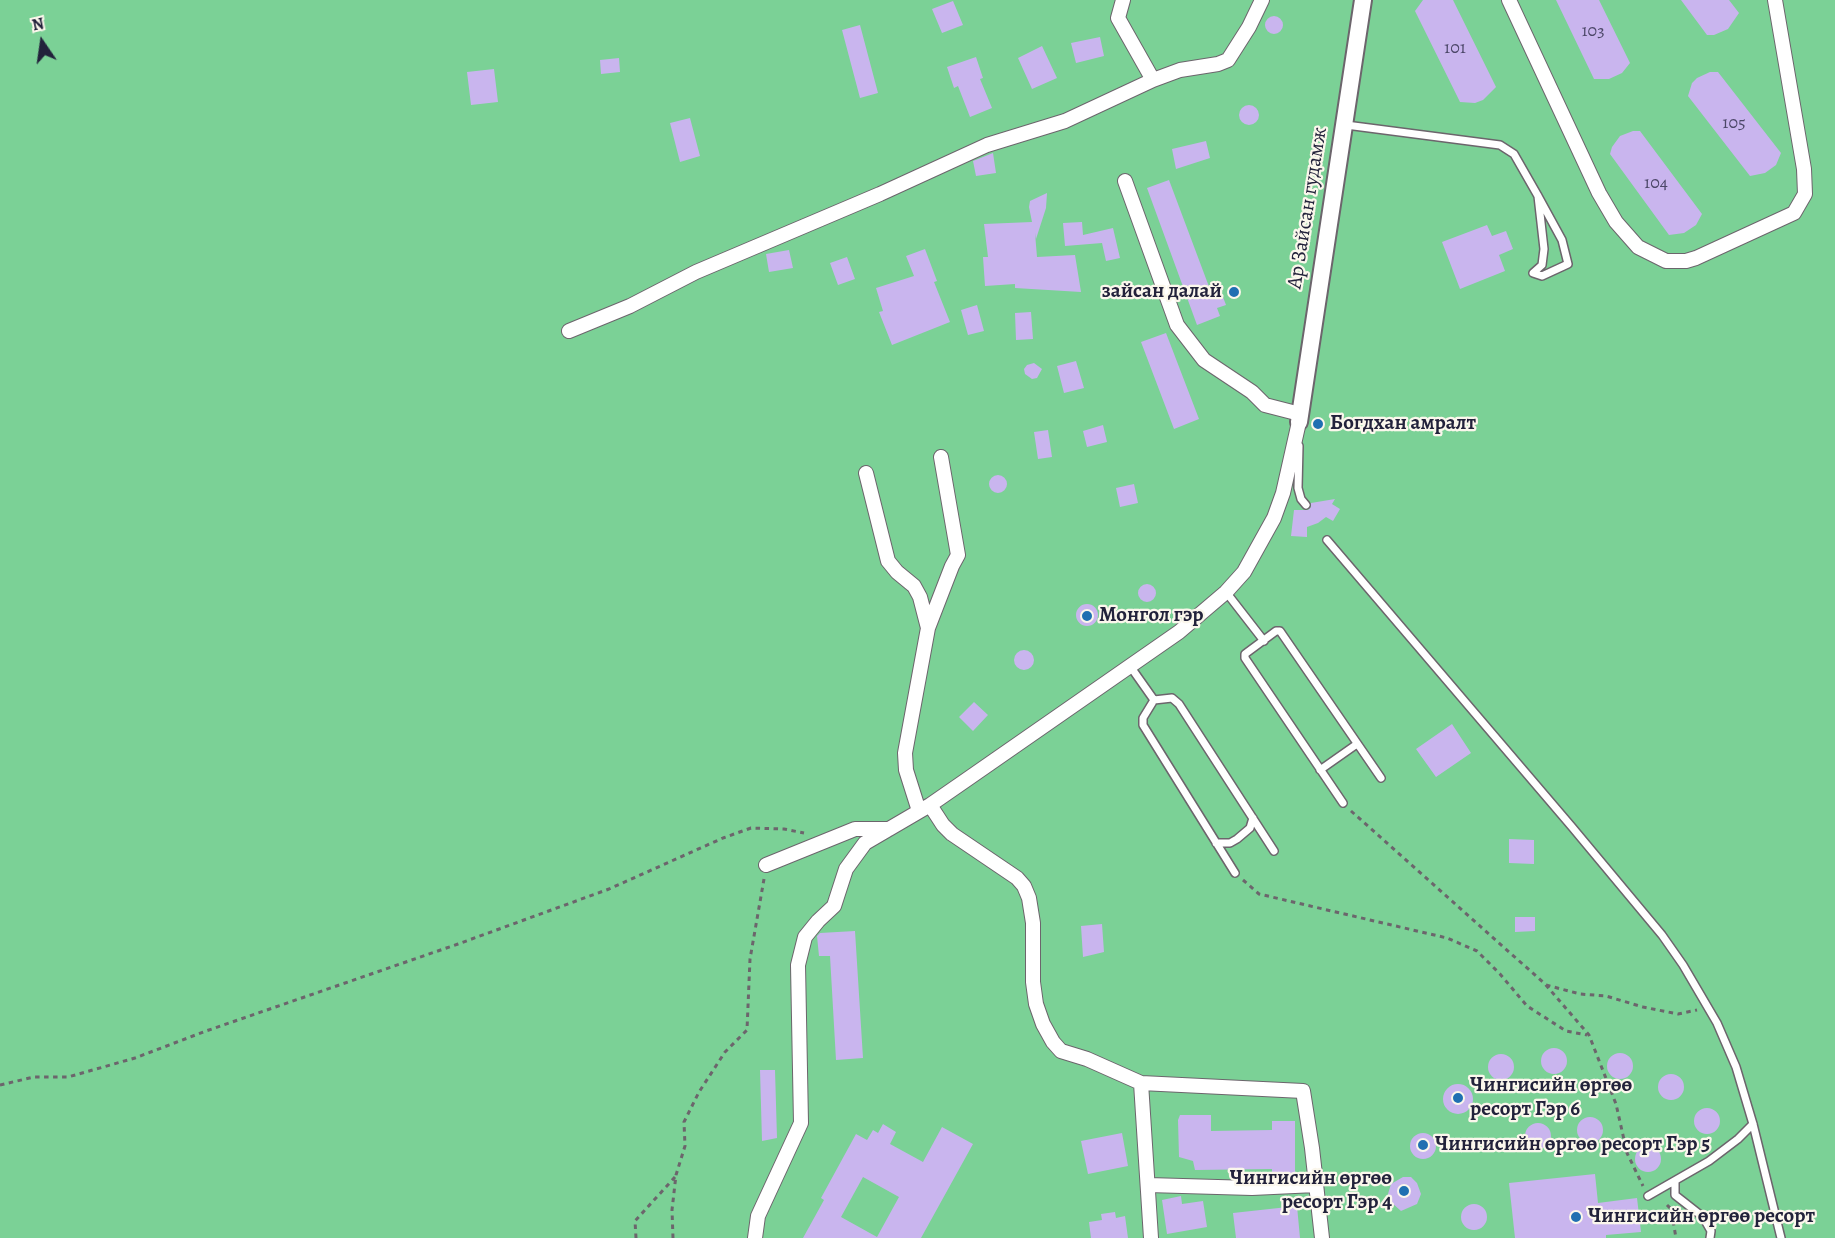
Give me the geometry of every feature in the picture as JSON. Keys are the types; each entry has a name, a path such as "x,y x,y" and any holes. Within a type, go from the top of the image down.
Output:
{"street":[{"path":"1123,0 1118,18 1153,80"},
{"path":"569,331 630,306 696,273 987,145 1065,121 1153,80 1180,70 1218,64 1228,60 1249,27 1262,0"},
{"name":"Ар Зайсан гудамж","path":"1299,418 1363,0"},
{"path":"1509,0 1599,193 1616,222 1638,247 1666,261 1686,261 1696,258 1794,213 1805,194 1804,169 1775,0"},
{"path":"755,1238 758,1216 801,1123 798,965 805,937 834,906 846,869 865,843 925,808 1194,621 1244,572 1274,518 1283,493 1299,418 1265,405 1252,392 1204,360 1177,326 1125,181"},
{"path":"941,457 958,555 928,628 905,753 906,770 925,808 952,834 1017,878 1024,886 1029,898 1033,923 1033,982 1036,1004 1043,1024 1061,1051 1087,1059 1141,1083 1303,1091 1322,1238"},
{"path":"866,472 888,561 897,573 914,586 920,597 928,628"},
{"path":"766,865 855,829 890,829"},
{"path":"1141,1083 1151,1238"},
{"path":"1148,1185 1252,1188 1316,1185"}],"lane":[{"path":"1343,124 1500,145 1514,154 1538,196 1562,240 1568,264 1542,276 1533,273 1542,265 1544,249 1538,196"},
{"path":"1299,418 1298,488 1301,499 1306,505"},
{"path":"1327,540 1662,935 1683,965 1708,1006 1733,1059 1753,1124 1781,1238"},
{"path":"1226,592 1264,641"},
{"path":"1343,803 1245,658 1245,654 1276,631 1280,631 1381,778"},
{"path":"1130,666 1154,700"},
{"path":"1154,700 1172,698 1179,704 1274,851"},
{"path":"1154,700 1143,718 1143,725 1235,873"},
{"path":"1320,770 1356,744"},
{"path":"1216,843 1230,843 1237,839 1250,828 1253,818"},
{"path":"1652,1194 1725,1150 1753,1124"},
{"path":"1675,1181 1676,1195 1703,1216 1711,1231 1710,1238"}],"path":[{"path":"1343,803 1545,984 1589,1035 1616,1104 1627,1153 1652,1194 1671,1209 1676,1238"},
{"path":"0,1085 34,1077 68,1077 135,1058 609,889 751,828 784,829 833,837"},
{"path":"673,1238 672,1210 676,1175 685,1146 684,1122 699,1092 725,1052 747,1030 750,959 766,865"},
{"path":"1235,873 1258,894 1447,938 1477,951 1527,1006 1566,1031 1589,1035"},
{"path":"1545,984 1580,994 1606,996 1678,1014 1708,1006"},
{"path":"636,1238 635,1221 676,1175"}],"green space":[{"path":"0,0 1835,0 1835,1238 0,1238"}],"building":[{"path":"1423,0 1453,0 1496,87 1483,100 1475,103 1460,102 1415,11"},
{"path":"1556,0 1599,0 1630,63 1622,73 1609,79 1594,79"},
{"path":"1681,0 1729,0 1739,13 1728,29 1714,35 1707,35"},
{"path":"953,1 963,25 942,33 932,9"},
{"path":"1274,16 1280,19 1283,25 1280,31 1274,34 1268,31 1265,25 1268,19"},
{"path":"860,25 878,93 860,98 842,30"},
{"path":"1100,37 1104,56 1076,63 1071,43"},
{"path":"1042,46 1057,78 1032,89 1018,58"},
{"path":"976,57 983,78 980,79 992,108 970,117 958,86 954,88 947,67"},
{"path":"619,58 620,72 601,74 600,60"},
{"path":"494,69 498,102 471,105 467,72"},
{"path":"1710,72 1718,72 1781,153 1776,165 1765,173 1750,176 1688,96 1692,83"},
{"path":"1249,105 1256,108 1259,115 1256,122 1249,125 1242,122 1239,115 1242,108"},
{"path":"690,118 700,156 680,162 670,123"},
{"path":"1640,131 1702,214 1696,225 1684,233 1669,235 1610,154 1620,136"},
{"path":"1206,141 1210,158 1176,169 1172,149"},
{"path":"993,153 996,173 976,176 973,161"},
{"path":"1169,180 1211,292 1220,289 1226,305 1217,308 1220,316 1197,325 1147,188"},
{"path":"1047,193 1046,208 1036,239 1035,233 1037,257 1075,255 1081,292 1015,288 1015,284 985,286 983,257 988,257 984,224 1032,222 1030,201"},
{"path":"1082,222 1083,235 1113,228 1120,258 1106,261 1102,243 1065,246 1063,223"},
{"path":"1487,225 1492,236 1506,231 1513,249 1499,255 1505,271 1460,289 1442,242"},
{"path":"925,249 937,281 934,282 950,322 892,345 879,312 883,311 876,288 914,276 906,256"},
{"path":"789,250 793,268 769,272 766,254"},
{"path":"847,257 855,279 838,285 830,263"},
{"path":"977,305 984,331 968,335 961,310"},
{"path":"1031,312 1033,339 1016,340 1015,313"},
{"path":"1166,333 1199,419 1174,429 1141,342"},
{"path":"1076,361 1084,388 1064,393 1057,366"},
{"path":"1034,363 1042,369 1037,378 1032,379 1025,374 1024,369 1027,365"},
{"path":"1103,425 1107,442 1087,447 1083,431"},
{"path":"1048,430 1052,457 1038,459 1034,432"},
{"path":"994,475 1002,475 1007,480 1005,491 994,493 989,488 989,480"},
{"path":"1134,484 1138,503 1120,507 1116,488"},
{"path":"1335,499 1332,504 1340,509 1333,521 1326,517 1307,527 1307,537 1291,536 1294,510 1308,510 1311,503"},
{"name":"Монгол гэр","path":"1147,584 1153,587 1156,593 1153,599 1147,602 1141,599 1138,593 1141,587"},
{"name":"Монгол гэр","path":"1087,604 1095,607 1098,615 1095,623 1087,626 1079,623 1076,615 1079,607"},
{"path":"1024,650 1031,653 1034,660 1031,667 1024,670 1017,667 1014,660 1017,653"},
{"path":"974,702 988,715 973,731 959,717"},
{"path":"1452,724 1471,753 1436,777 1416,749"},
{"path":"1509,839 1534,840 1534,864 1509,863"},
{"path":"1515,917 1535,917 1535,931 1515,932"},
{"path":"1102,924 1104,952 1083,957 1081,926"},
{"path":"855,931 863,1058 836,1060 830,956 819,956 817,936 820,933"},
{"path":"1554,1048 1563,1052 1567,1061 1563,1070 1554,1074 1545,1070 1541,1061 1545,1052"},
{"path":"1620,1053 1629,1057 1633,1066 1629,1075 1620,1079 1611,1075 1607,1066 1611,1057"},
{"path":"1501,1054 1510,1058 1514,1067 1510,1076 1501,1080 1492,1076 1488,1067 1492,1058"},
{"path":"760,1070 775,1070 777,1138 762,1141"},
{"path":"1671,1074 1680,1078 1684,1087 1680,1096 1671,1100 1662,1096 1658,1087 1662,1078"},
{"name":"Чингисийн өргөө ресорт Гэр 6","path":"1458,1084 1469,1088 1473,1099 1469,1110 1458,1114 1447,1110 1443,1099 1447,1088"},
{"path":"1707,1108 1716,1112 1720,1121 1716,1130 1707,1134 1698,1130 1694,1121 1698,1112"},
{"path":"1180,1115 1211,1115 1211,1131 1272,1130 1272,1121 1295,1121 1295,1177 1272,1178 1272,1169 1195,1170 1193,1161 1179,1157 1178,1120"},
{"path":"1590,1117 1599,1121 1603,1130 1599,1139 1590,1143 1581,1139 1577,1130 1581,1121"},
{"path":"1538,1123 1547,1127 1551,1136 1547,1145 1538,1149 1529,1145 1525,1136 1529,1127"},
{"path":"883,1124 896,1132 890,1144 923,1162 942,1127 973,1144 921,1238 803,1238 824,1200 821,1198 856,1134 867,1140 873,1130 878,1133","holes":["863,1177 899,1197 877,1237 841,1217"]},
{"path":"1122,1133 1128,1166 1088,1174 1081,1141"},
{"name":"Чингисийн өргөө ресорт Гэр 5","path":"1423,1133 1432,1137 1436,1146 1432,1155 1423,1159 1414,1155 1410,1146 1414,1137"},
{"path":"1648,1146 1657,1150 1661,1159 1657,1168 1648,1172 1639,1168 1635,1159 1639,1150"},
{"name":"Чингисийн өргөө ресорт","path":"1595,1174 1598,1203 1637,1198 1641,1232 1606,1235 1606,1238 1515,1238 1509,1183"},
{"name":"Чингисийн өргөө ресорт Гэр 4","path":"1403,1177 1411,1177 1417,1183 1421,1194 1417,1204 1401,1211 1392,1203 1388,1194 1391,1184"},
{"path":"1181,1196 1182,1204 1203,1201 1207,1227 1167,1234 1162,1200"},
{"path":"1474,1204 1483,1208 1487,1217 1483,1226 1474,1230 1465,1226 1461,1217 1465,1208"},
{"path":"1297,1206 1300,1238 1236,1238 1233,1213"},
{"path":"1115,1212 1116,1218 1125,1216 1128,1238 1091,1238 1089,1222 1102,1220 1101,1214"}],"place":[{"name":"зайсан далай","path":"1234,292"},
{"name":"Богдхан амралт","path":"1318,424"},
{"name":"Монгол гэр","path":"1087,616"},
{"name":"Чингисийн өргөө ресорт Гэр 6","path":"1458,1098"},
{"name":"Чингисийн өргөө ресорт Гэр 5","path":"1423,1145"},
{"name":"Чингисийн өргөө ресорт Гэр 4","path":"1404,1191"},
{"name":"Чингисийн өргөө ресорт","path":"1576,1217"}]}
